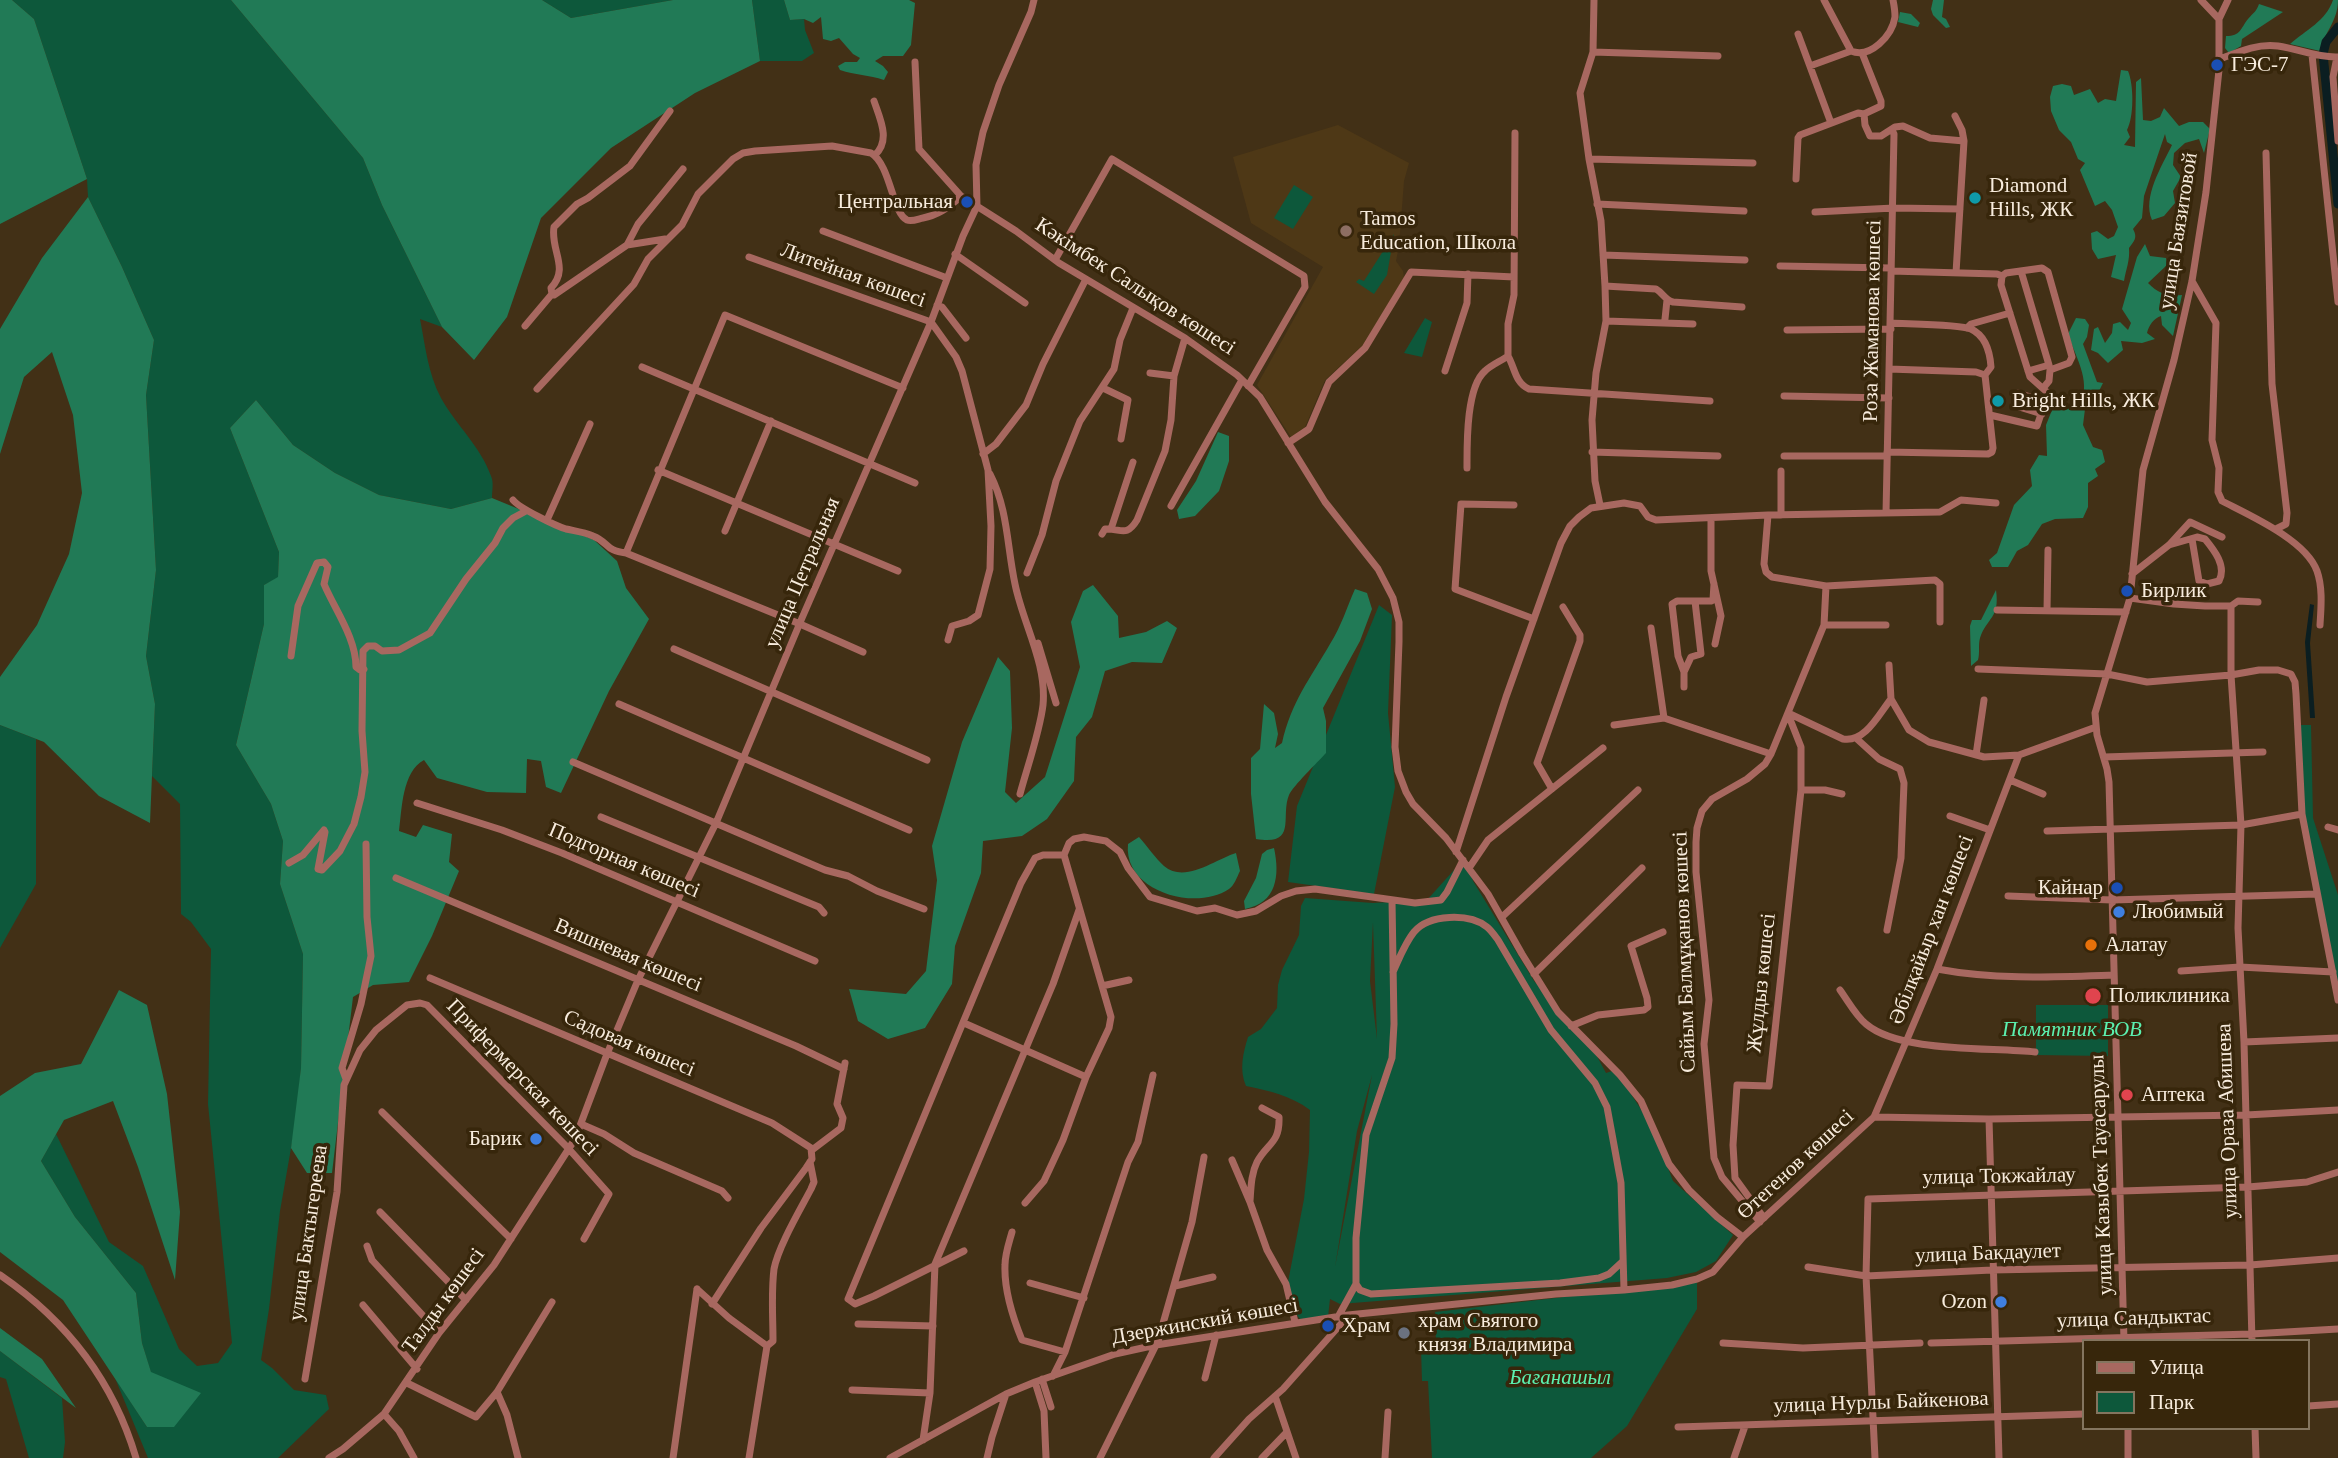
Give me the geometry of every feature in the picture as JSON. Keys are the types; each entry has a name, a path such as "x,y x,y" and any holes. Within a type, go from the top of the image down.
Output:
{"street":[{"name":"улица Цетральная","path":"568,1148 581,1124 638,979 700,859 745,759 834,544 931,322 977,205 975,180 978,148 999,85 1034,0"},
{"path":"1594,0 1593,52 1580,93 1597,204 1605,286 1606,321 1594,395 1592,452 1600,505"},
{"path":"1824,0 1851,51"},
{"path":"1810,66 1851,51 1862,53 1874,49 1890,30 1895,17 1894,0"},
{"path":"2202,0 2219,19 2228,0"},
{"name":"улица Баязитовой","path":"2143,470 2174,360 2192,281 2206,192 2220,59 2219,19"},
{"path":"1798,34 1831,123"},
{"path":"2220,59 2238,51 2272,46 2334,57 2338,141"},
{"path":"1593,52 1718,56"},
{"path":"1796,179 1800,135 1881,106 1862,53"},
{"path":"2315,55 2338,302"},
{"name":"Кәкімбек Салықов көшесі","path":"915,61 917,145 924,157 961,196 1055,260 1185,338 1260,397 1325,502 1383,576 1393,598 1399,622 1395,731 1400,778 1413,804 1469,868 1558,1012 1641,1101 1670,1164 1689,1190 1743,1237"},
{"path":"874,101 885,140 882,149 875,155"},
{"path":"552,294 551,288 556,283 561,266 554,240 554,228 577,204 630,166 670,111"},
{"path":"1864,114 1870,136 1881,136 1903,126 1930,138 1964,141"},
{"path":"1955,116 1964,141 1956,273"},
{"name":"Роза Жаманова көшесі","path":"1886,513 1894,208 1892,130"},
{"path":"1515,133 1514,295 1507,324 1508,356 1521,386 1594,395 1710,401"},
{"path":"537,389 634,284 648,259 682,225 690,206 705,185 743,153 832,146 862,150 875,155 884,169 900,213 911,221 934,216 961,196"},
{"path":"2266,153 2272,384 2287,513 2286,524 2276,529"},
{"path":"1055,260 1112,159 1304,276 1305,286 1171,506"},
{"path":"1588,159 1753,163"},
{"path":"525,326 552,294 581,278 627,245 638,224 683,169"},
{"path":"1597,204 1744,211"},
{"path":"1815,212 1894,208 1961,209"},
{"path":"823,231 947,278"},
{"path":"627,245 666,239"},
{"path":"956,254 1025,303"},
{"path":"1603,256 1745,260"},
{"name":"Литейная көшесі","path":"749,257 931,322 956,357 988,470 992,526 990,569 978,615 952,626 948,640"},
{"path":"1780,266 2002,276 2042,268 2048,272 2072,357 2069,363 2050,370 2049,381 2044,387"},
{"path":"2021,271 2049,365 2028,371"},
{"path":"1288,443 1308,429 1327,384 1365,348 1412,272 1514,277"},
{"path":"1445,371 1467,303 1468,274"},
{"path":"1990,415 2034,427 2039,423 2048,393 2044,387 2032,381 2028,371 2001,285 2002,276"},
{"path":"984,454 996,444 1026,405 1043,364 1086,279"},
{"path":"2192,281 2216,323 2211,440 2219,468 2218,495 2222,501 2276,529 2309,557 2319,580 2320,625"},
{"path":"1605,286 1656,289 1673,302 1742,307"},
{"path":"1665,319 1667,300"},
{"path":"937,305 942,307 966,338"},
{"path":"1027,573 1042,535 1056,481 1080,421 1114,369 1120,340 1133,308"},
{"path":"1967,328 1971,324 2010,313"},
{"path":"626,552 725,315 903,388"},
{"path":"1606,321 1693,324"},
{"path":"1784,456 1989,454 1993,448 1985,375 1991,368 1988,348 1981,337 1967,328 1891,326 1787,330"},
{"path":"1102,534 1105,529 1111,528 1125,532 1132,528 1137,520 1165,451 1171,420 1174,376 1185,338"},
{"path":"1467,468 1468,421 1474,390 1483,372 1508,356"},
{"path":"642,368 915,483"},
{"path":"1889,369 1976,372 1985,375"},
{"path":"1150,373 1174,376"},
{"path":"1103,388 1128,400 1121,439"},
{"path":"2018,393 2046,402"},
{"path":"1784,396 1889,398"},
{"path":"2017,406 2042,414"},
{"path":"725,531 771,421"},
{"path":"547,520 590,424"},
{"path":"1592,452 1718,456"},
{"path":"1111,528 1133,462"},
{"path":"659,470 898,571"},
{"path":"988,470 1005,518 1015,583 1035,647 1042,688 1043,705 1020,794"},
{"name":"улица Казыбек Тауасарулы","path":"2124,1338 2109,782 2095,713 2130,598 2143,470"},
{"path":"1781,471 1781,515"},
{"path":"513,500 526,511 565,528 596,537 612,551 626,552 863,652"},
{"path":"1456,852 1506,697 1561,542 1578,517 1591,508 1600,505 1634,504 1640,506 1648,517 1656,520 1940,512 1961,500 1996,503"},
{"path":"1514,505 1461,504 1455,585 1457,591 1534,619"},
{"path":"289,863 306,851 324,830 318,869 322,870 340,850 354,824 362,797 365,772 362,731 363,651 368,646 375,646 390,652 413,644 430,633 466,579 495,544 503,528 526,511"},
{"path":"1769,515 1765,568 1772,577 1826,586 1935,580 1940,584 1941,622"},
{"path":"1711,518 1711,564 1721,616 1715,644"},
{"path":"2132,574 2169,545 2190,522 2222,537"},
{"path":"2169,545 2192,539 2200,537 2205,539 2217,556 2222,576 2220,581 2207,584 2199,580 2192,539"},
{"path":"2048,550 2048,611"},
{"path":"290,656 298,606 317,563 324,562 328,567 324,584 350,638 356,667 364,669"},
{"path":"1684,687 1684,672 1678,656 1672,604 1677,601 1713,600 1714,584"},
{"name":"Сайым Балмұқанов көшесі","path":"1762,1220 1722,1177 1714,1158 1704,1044 1709,1000 1696,872 1697,828 1702,811 1712,799 1747,779 1765,764 1771,754 1824,625 1826,586"},
{"path":"2130,598 2174,604 2231,606 2238,601 2258,602"},
{"path":"1684,672 1691,657 1701,654 1695,601"},
{"name":"улица Ораза Абишева","path":"2231,606 2231,675 2241,825 2239,968 2244,1042 2251,1337"},
{"path":"1552,789 1537,763 1580,640 1580,635 1563,607"},
{"path":"1997,610 2126,612"},
{"path":"1028,624 1035,635 1056,703"},
{"path":"1824,625 1886,625"},
{"path":"1651,628 1664,718"},
{"path":"674,649 928,760"},
{"path":"1889,665 1891,699 1909,730 1929,742 1995,758 2019,755 2096,727"},
{"path":"1978,669 2107,674 2147,682 2268,669 2291,674 2296,694 2302,814 2338,1000"},
{"path":"1788,713 1843,739 1857,738 1891,699"},
{"path":"1976,755 1984,700"},
{"path":"619,705 909,830"},
{"name":"Жұлдыз көшесі","path":"1762,1220 1735,1178 1733,1145 1737,1085 1769,1086 1801,790 1801,747 1788,713"},
{"path":"1614,725 1664,718 1771,754"},
{"path":"1857,738 1875,756 1900,769 1904,783 1901,858 1887,930"},
{"path":"1469,868 1488,840 1603,748"},
{"path":"2104,757 2263,752"},
{"name":"Әбілқайыр хан көшесі","path":"1874,1117 1937,970 2019,755"},
{"path":"573,762 825,870 848,876 877,891 924,909"},
{"path":"2010,780 2043,794"},
{"path":"1502,918 1639,790"},
{"path":"1801,790 1825,790 1842,794"},
{"name":"Подгорная көшесі","path":"417,803 502,830 815,961"},
{"path":"2047,831 2241,825 2302,814"},
{"path":"1950,816 1990,830"},
{"path":"601,817 819,907 824,913"},
{"path":"2328,827 2338,830"},
{"path":"1025,1203 1044,1181 1063,1140 1086,1077 1109,1028 1111,1017 1064,855 1069,843 1074,839 1084,837 1106,841 1120,852 1128,869 1150,897 1198,911 1215,908 1237,915 1256,911 1281,896 1296,891 1315,889 1415,903 1441,900 1463,860"},
{"name":"улица Бактыгереева","path":"305,1379 337,1192 346,1080 342,1068 361,1004 370,956 366,844"},
{"path":"964,1251 855,1304 848,1299 1030,864 1042,855 1064,855"},
{"path":"1534,974 1642,868"},
{"name":"Вишневая көшесі","path":"396,878 845,1066 837,1104 843,1118 841,1128 811,1149"},
{"path":"2008,896 2112,901 2317,894"},
{"path":"1338,1317 1356,1284 1356,1238 1366,1135 1392,1058 1392,900"},
{"path":"923,1440 930,1393 935,1264 1053,984 1079,910"},
{"path":"1393,972 1415,931 1429,921 1446,918 1476,921 1489,928 1498,940 1551,1030 1595,1083 1607,1107 1621,1183 1624,1290"},
{"path":"1572,1026 1598,1015 1644,1010 1648,1007 1631,946 1663,932"},
{"path":"2181,971 2239,968 2333,972"},
{"path":"1937,970 1970,975 2032,978 2114,975"},
{"name":"Садовая көшесі","path":"430,978 772,1123 811,1149"},
{"path":"1101,986 1129,980"},
{"path":"1840,990 1865,1023 1888,1038 1943,1046 2035,1052"},
{"name":"Прифермерская көшесі","path":"346,1080 360,1050 376,1030 407,1005 427,1004 568,1148 609,1194 584,1239"},
{"path":"964,1023 1086,1077"},
{"path":"2244,1042 2338,1038"},
{"path":"1053,1376 1065,1352 1128,1162 1138,1142 1153,1075"},
{"path":"1250,1202 1253,1173 1258,1158 1274,1143 1279,1125 1279,1117 1262,1108"},
{"name":"Өтегенов көшесі","path":"1338,1317 1556,1294 1672,1285 1705,1276 1724,1262 1743,1237 1874,1117 1989,1119 2246,1115 2338,1110"},
{"path":"382,1112 511,1239"},
{"path":"1989,1119 1999,1458"},
{"path":"581,1124 604,1134 634,1153 722,1191 728,1198"},
{"name":"Талды көшесі","path":"329,1458 384,1414 439,1333 511,1239 568,1148"},
{"path":"749,1458 769,1345 773,1338 771,1307 774,1269 814,1182 811,1149"},
{"path":"1100,1458 1156,1345 1195,1212 1197,1186 1204,1157"},
{"path":"1232,1160 1267,1250 1286,1284 1295,1322"},
{"path":"712,1304 761,1228 810,1161"},
{"name":"улица Токжайлау","path":"1866,1276 1868,1199 2248,1187 2307,1182 2338,1172"},
{"path":"380,1212 466,1300"},
{"path":"1012,1233 1005,1264 1006,1282 1022,1340 1065,1352"},
{"path":"367,1246 372,1260 439,1333"},
{"name":"улица Бакдаулет","path":"1808,1267 1866,1276 1992,1270 2250,1265 2338,1258"},
{"path":"1356,1284 1360,1290 1371,1294 1560,1283 1604,1276 1622,1262"},
{"path":"0,1275 16,1286 77,1343 121,1413 136,1458"},
{"path":"1866,1276 1875,1458"},
{"path":"1175,1286 1213,1277"},
{"path":"1030,1283 1084,1298"},
{"path":"673,1458 697,1289 712,1304 769,1345"},
{"path":"407,1383 471,1417 476,1417 497,1392 552,1302"},
{"path":"363,1305 417,1368"},
{"path":"1214,1458 1275,1396 1348,1315"},
{"name":"Дзержинский көшесі","path":"890,1458 1006,1394 1115,1354 1216,1335 1338,1317"},
{"path":"858,1324 933,1326"},
{"name":"улица Сандыктас","path":"1931,1343 2251,1337 2338,1329"},
{"path":"1205,1378 1216,1335"},
{"path":"1723,1343 1803,1348 1920,1343"},
{"path":"1038,1381 1051,1407"},
{"path":"1038,1381 1044,1411 1046,1458"},
{"path":"852,1390 930,1393"},
{"path":"497,1392 507,1415 518,1458"},
{"path":"987,1458 1006,1394"},
{"path":"1275,1396 1296,1458"},
{"path":"2310,1406 2338,1404"},
{"path":"1385,1458 1388,1412"},
{"path":"384,1414 399,1431 414,1458"},
{"name":"улица Нурлы Байкенова","path":"1678,1427 2082,1414"},
{"path":"1734,1458 1745,1426"},
{"path":"2128,1430 2128,1458"},
{"path":"2255,1430 2256,1458"},
{"path":"1262,1458 1287,1432"},
{"path":"908,1448 909,1458"}],"shaded area":[{"path":"1338,125 1409,163 1404,181 1396,261 1404,278 1363,345 1325,380 1305,427 1291,437 1257,385 1323,267 1251,223 1233,157"}],"green space":[{"path":"0,0 12,0 34,19 87,179 0,224"},
{"path":"12,0 231,0 363,158 382,205 442,327 420,319 433,379 447,408 487,465 492,481 492,498 451,509 379,495 335,473 293,445 256,400 230,428 279,552 278,578 264,585 264,624 236,745 271,804 283,841 280,884 303,954 301,1068 297,1114 280,1211 261,1360 294,1390 326,1395 329,1409 278,1458 148,1458 115,1378 147,1427 151,1373 142,1343 136,1293 75,1217 41,1161 56,1134 109,1242 143,1266 179,1349 197,1366 218,1363 232,1343 208,1104 211,949 191,922 181,914 180,804 152,776 155,704 146,656 156,570 146,395 154,340 88,197 87,179 34,19"},
{"path":"231,0 542,0 571,18 673,0 752,0 760,61 695,93 611,148 541,218 507,317 474,360 442,327 382,205 363,158"},
{"path":"542,0 673,0 571,18"},
{"path":"752,0 784,0 790,20 804,19 805,30 814,53 802,61 760,61"},
{"path":"784,0 909,0 915,3 911,45 903,56 883,56 875,61 888,72 884,80 840,70 838,66 845,62 857,62 860,58 839,38 831,41 823,39 821,17 813,23 804,19 790,20"},
{"path":"1933,0 1944,0 1942,17 1950,27 1946,28 1933,15"},
{"path":"2333,0 2338,0 2336,14 2320,51 2290,44 2326,14"},
{"path":"2259,4 2283,12 2242,39 2241,46 2229,53 2225,48 2226,36 2240,31"},
{"path":"1900,12 1911,14 1920,23 1918,27 1898,22"},
{"path":"2121,70 2128,71 2132,92 2131,117 2127,130 2130,137 2124,145 2135,147 2136,82 2141,78 2143,120 2151,121 2160,117 2164,108 2179,126 2189,122 2203,122 2210,129 2204,153 2199,139 2185,143 2174,153 2173,165 2181,177 2173,191 2175,203 2164,216 2152,220 2151,192 2172,145 2167,142 2165,134 2144,196 2142,218 2133,229 2135,237 2129,248 2124,281 2111,277 2116,255 2098,259 2092,249 2091,233 2097,231 2108,239 2114,236 2118,227 2112,210 2105,201 2095,206 2080,170 2085,163 2078,159 2071,142 2059,130 2051,111 2050,97 2053,86 2062,84 2071,86 2074,95 2090,89 2098,103 2105,99 2116,101"},
{"path":"1294,185 1313,197 1293,229 1274,218"},
{"path":"88,197 154,340 146,395 156,570 146,656 155,704 150,823 99,796 44,742 0,725 0,677 37,625 69,554 82,493 73,415 52,352 24,377 0,454 0,329 42,258"},
{"path":"1394,234 1387,275 1374,294 1356,282 1359,279 1364,281"},
{"path":"2145,244 2150,256 2166,258 2167,265 2148,283 2164,294 2182,295 2173,336 2162,325 2161,316 2158,317 2152,322 2147,333 2155,339 2142,343 2121,341 2123,350 2108,363 2091,350 2094,329 2098,327 2105,343 2112,333 2113,324 2120,322 2128,330 2131,323 2122,309 2137,257"},
{"path":"1425,318 1432,322 1422,357 1404,353"},
{"path":"2076,318 2085,319 2089,325 2083,344 2097,382 2103,383 2091,407 2085,409 2083,425 2093,447 2102,450 2105,462 2095,469 2098,476 2088,483 2088,507 2083,518 2055,519 2042,524 2028,545 2017,551 2008,567 1992,567 1989,560 1997,553 2014,505 2032,486 2030,470 2039,455 2047,456 2046,425 2054,405 2078,410 2082,400 2084,381 2068,334"},
{"path":"256,400 293,445 335,473 379,495 451,509 492,498 594,540 617,561 626,588 649,619 609,691 561,793 546,787 541,761 527,759 526,793 487,792 437,778 424,760 411,773 404,792 399,831 416,837 423,825 452,834 449,862 459,871 409,982 373,985 353,997 332,1173 307,1173 291,1148 301,1068 303,954 280,884 283,841 271,804 236,745 264,624 264,585 278,577 279,552 230,428"},
{"path":"1218,432 1229,436 1229,461 1219,491 1195,516 1179,519 1177,510 1196,481"},
{"path":"1093,585 1118,616 1119,638 1146,632 1167,621 1177,628 1162,663 1132,662 1105,671 1092,717 1076,737 1074,781 1047,819 1022,836 983,841 981,873 955,946 952,984 925,1028 888,1039 858,1021 849,989 906,994 926,971 937,880 932,846 962,742 998,657 1010,671 1012,728 1005,792 1016,803 1045,777 1080,667 1071,622 1083,591"},
{"path":"1355,589 1367,593 1372,609 1360,641 1323,708 1326,721 1326,753 1289,795 1283,834 1269,840 1256,839 1251,794 1251,758 1260,749 1264,704 1274,713 1278,734 1275,748 1282,743 1296,703 1337,631"},
{"path":"1996,590 1995,612 1980,638 1978,660 1971,666 1970,626 1972,620 1981,620"},
{"path":"1379,605 1392,615 1388,713 1395,787 1374,894 1288,882 1297,806"},
{"path":"0,725 36,739 36,884 0,948"},
{"path":"2298,725 2311,725 2313,818 2338,895 2338,993 2305,818"},
{"path":"1139,837 1161,863 1172,871 1200,869 1236,853 1240,871 1231,888 1215,896 1181,897 1164,893 1137,874 1130,860 1128,844"},
{"path":"1274,848 1274,886 1264,901 1245,909 1244,901 1256,878 1262,854"},
{"path":"1463,860 1534,981 1592,1047 1606,1073 1615,1070 1652,1126 1673,1181 1733,1235 1716,1261 1696,1272 1667,1278 1340,1304 1330,1299 1328,1317 1300,1319 1295,1313 1288,1282 1304,1199 1310,1110 1287,1097 1246,1086 1242,1068 1248,1037 1261,1029 1277,1008 1278,985 1282,970 1299,935 1301,906 1305,898 1373,903 1427,900","holes":["1373,923 1377,1039 1370,981","1372,1075 1335,1267 1357,1131"]},
{"path":"119,990 147,1005 167,1094 180,1212 175,1280 113,1101 64,1120 41,1161 75,1217 136,1293 142,1343 151,1372 201,1393 174,1427 147,1427 63,1300 0,1252 0,1096 35,1073 81,1064"},
{"name":"Памятник ВОВ","path":"2036,1005 2108,1005 2108,1056 2036,1055"},
{"name":"Бағанашыл","path":"1697,1279 1697,1309 1627,1426 1591,1458 1432,1458 1428,1381 1422,1381 1421,1348 1430,1348 1430,1344 1436,1344 1435,1312"},
{"path":"0,1328 42,1359 76,1408 0,1351"},
{"path":"0,1351 62,1398 65,1442 63,1458 29,1458 6,1379 0,1377"}],"water":[{"path":"2310,604 2314,605 2310,643 2315,718 2310,718 2305,642"}],"waterway":[{"path":"2338,27 2326,42 2323,54 2338,204"}],"place":[{"name":"ГЭС-7","path":"2217,65"},
{"name":"Diamond Hills, ЖК","path":"1975,198"},
{"name":"Центральная","path":"967,202"},
{"name":"Tamos Education, Школа","path":"1346,231"},
{"name":"Bright Hills, ЖК","path":"1998,401"},
{"name":"Бирлик","path":"2127,591"},
{"name":"Кайнар","path":"2117,888"},
{"name":"Любимый","path":"2119,912"},
{"name":"Алатау","path":"2091,945"},
{"name":"Поликлиника","path":"2093,996"},
{"name":"Аптека","path":"2127,1095"},
{"name":"Барик","path":"536,1139"},
{"name":"Ozon","path":"2001,1302"},
{"name":"Храм","path":"1328,1326"},
{"name":"храм Святого князя Владимира","path":"1404,1333"}]}
